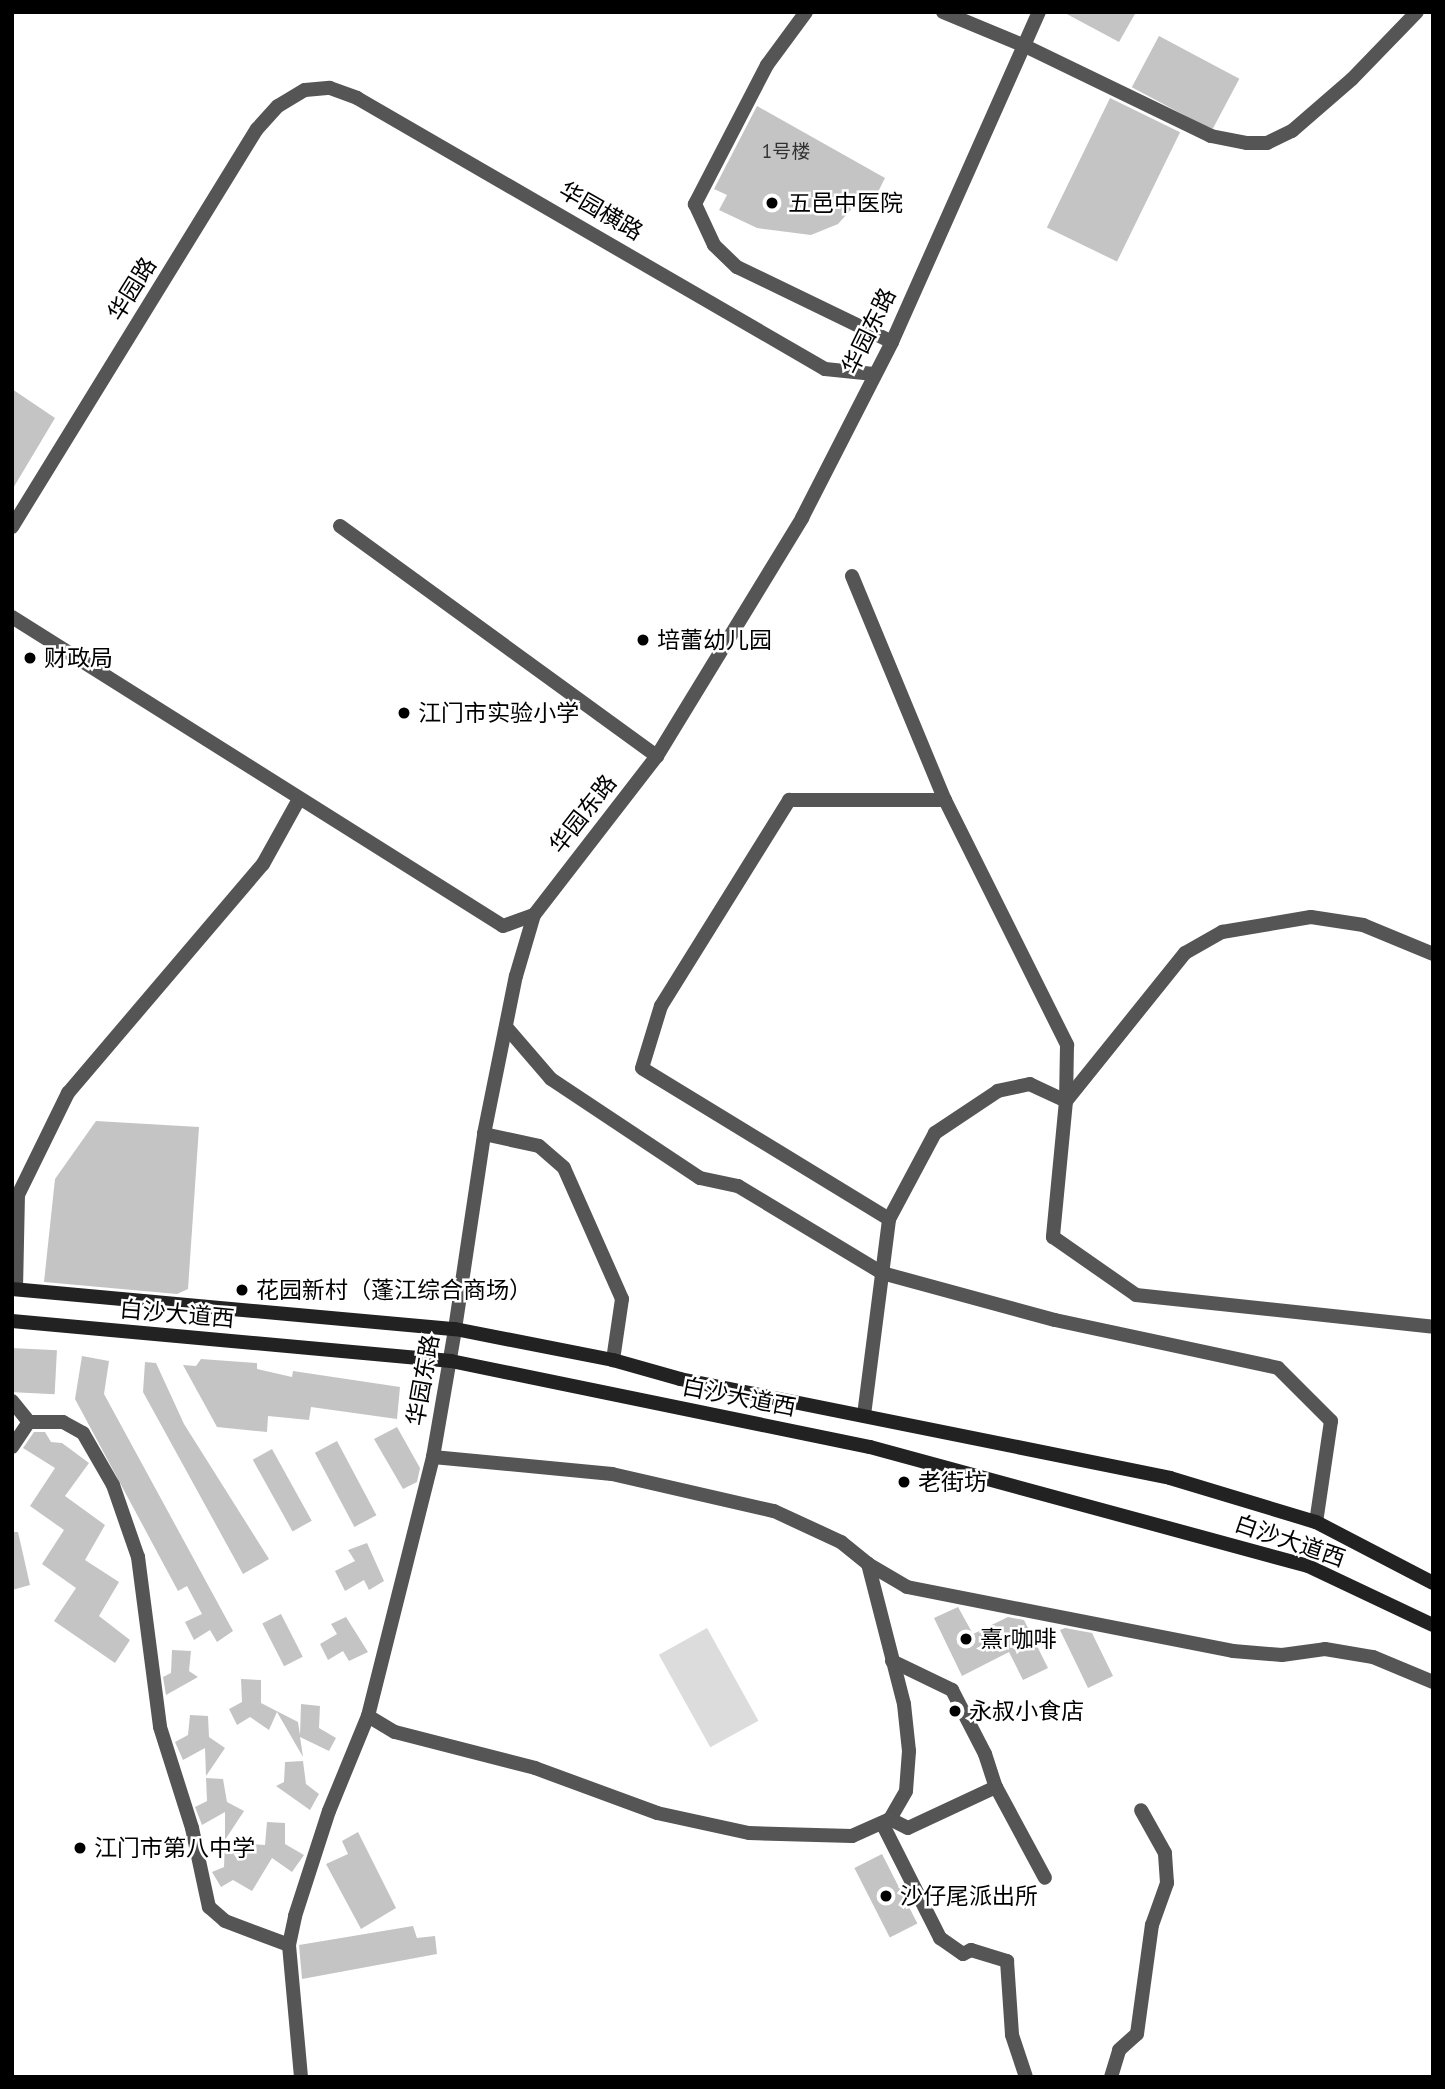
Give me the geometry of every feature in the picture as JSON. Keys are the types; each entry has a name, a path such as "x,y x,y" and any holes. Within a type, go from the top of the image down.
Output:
{"main road":[{"name":"白沙大道西","path":"14,1289 455,1329 613,1360 1170,1478 1316,1522 1433,1583"},
{"name":"白沙大道西","path":"12,1321 451,1361 870,1447 1177,1527 1308,1566 1433,1625"}],"street":[{"path":"806,12 767,65 695,204 714,245 737,267 892,342"},
{"path":"943,12 1025,46 1211,136 1267,143 1292,131 1352,79 1417,12"},
{"name":"华园东路","path":"289,1945 329,1811 368,1716 433,1457 451,1361 484,1134 506,1028 534,915 657,755 802,518 892,342 1039,12"},
{"name":"华园横路","path":"305,90 330,88 358,98 825,369 874,374"},
{"name":"华园路","path":"12,527 257,129 278,106 305,90"},
{"path":"340,526 657,755"},
{"path":"852,576 946,800 1067,1045 1066,1101 1054,1237 1136,1295 1433,1327"},
{"path":"12,617 503,926 534,915"},
{"path":"14,1289 18,1195 68,1093 263,864 299,799"},
{"path":"890,1219 642,1068 661,1006 789,800 946,800"},
{"path":"1066,1101 1185,953 1222,932 1311,918 1363,925 1433,954"},
{"path":"506,1028 551,1079 699,1178 738,1186 882,1273 1055,1320 1278,1368 1331,1421 1316,1522"},
{"path":"864,1415 890,1219 935,1133 998,1091 1030,1084 1066,1101"},
{"path":"484,1134 539,1146 564,1168 622,1299 613,1360"},
{"path":"12,1401 29,1422"},
{"path":"12,1447 29,1422"},
{"path":"29,1422 63,1422 83,1433 113,1485 138,1557 160,1727 189,1815 209,1907 250,1933 289,1945 301,2077"},
{"path":"433,1457 612,1475 774,1511 841,1542 868,1564 907,1587 1060,1620 1233,1651 1282,1655 1325,1649 1373,1657 1433,1682"},
{"path":"368,1716 395,1732 535,1768 657,1813 749,1833 852,1836 887,1822 906,1791 909,1751 904,1704 868,1564"},
{"path":"892,1661 952,1690 985,1754 996,1787 1045,1878"},
{"path":"887,1822 908,1828 996,1787"},
{"path":"1111,2077 1119,2050 1136,2034 1152,1925 1167,1883 1165,1853 1141,1810"},
{"path":"887,1822 940,1938 963,1954 971,1950 1007,1961 1012,2035 1026,2077"}],"shaded area":[{"path":"707,1628 758,1721 710,1747 659,1655"}],"building":[{"path":"1063,12 1136,12 1119,42"},
{"path":"1159,36 1239,79 1212,130 1132,87"},
{"path":"1110,98 1180,132 1117,262 1047,227"},
{"path":"757,106 885,178 874,200 864,195 838,224 811,235 757,228 719,210 727,195 714,189"},
{"path":"12,389 55,418 12,490"},
{"path":"96,1121 199,1127 188,1289 177,1294 44,1282 55,1179"},
{"path":"12,1348 57,1350 55,1394 12,1392"},
{"path":"82,1356 109,1361 104,1394 233,1631 217,1642 210,1630 194,1640 185,1622 202,1614 187,1586 178,1591 75,1399"},
{"path":"201,1359 257,1363 257,1369 292,1377 293,1371 400,1387 397,1419 311,1407 309,1420 268,1416 267,1432 217,1427 183,1365 196,1366"},
{"path":"145,1362 156,1363 184,1424 269,1559 243,1574 143,1392"},
{"path":"397,1427 420,1468 417,1482 403,1489 374,1439"},
{"path":"34,1432 45,1432 51,1442 62,1443 89,1463 65,1496 105,1525 85,1560 119,1582 99,1616 130,1640 115,1663 54,1621 76,1588 42,1564 64,1530 30,1506 55,1468 23,1448"},
{"path":"337,1441 376,1515 354,1527 315,1453"},
{"path":"272,1449 312,1521 293,1531 253,1460"},
{"path":"12,1532 18,1532 30,1585 12,1590"},
{"path":"367,1543 384,1581 369,1590 364,1580 345,1591 335,1571 355,1561 348,1550"},
{"path":"958,1607 973,1634 1008,1617 1024,1620 1048,1668 1023,1680 1009,1652 962,1676 934,1618"},
{"path":"281,1614 303,1657 284,1666 262,1624"},
{"path":"346,1617 368,1652 349,1661 343,1651 328,1660 320,1644 337,1634 331,1624"},
{"path":"1065,1628 1092,1633 1113,1676 1088,1688 1060,1630"},
{"path":"172,1650 191,1651 189,1671 198,1677 166,1695 163,1677 171,1673"},
{"path":"241,1679 261,1680 261,1703 298,1722 300,1735 301,1704 320,1706 319,1728 336,1738 329,1751 300,1737 303,1757 277,1712 269,1730 250,1717 237,1725 229,1709 242,1702"},
{"path":"190,1715 208,1716 209,1737 225,1748 206,1776 205,1748 183,1760 175,1742 188,1735"},
{"path":"303,1761 306,1784 319,1794 310,1810 276,1786 284,1782 285,1762"},
{"path":"206,1778 223,1779 227,1802 244,1811 225,1840 225,1812 202,1825 195,1807 207,1801"},
{"path":"267,1822 285,1823 285,1844 304,1855 292,1872 272,1858 252,1891 233,1880 221,1887 212,1872 224,1867 225,1842 265,1845"},
{"path":"358,1832 396,1908 361,1929 326,1864 348,1854 342,1841"},
{"name":"沙仔尾派出所","path":"882,1854 917,1923 890,1938 854,1868"},
{"path":"413,1926 417,1938 435,1936 437,1954 302,1979 299,1945"}],"place":[{"name":"五邑中医院","path":"772,203"},
{"name":"培蕾幼儿园","path":"643,640"},
{"name":"财政局","path":"30,658"},
{"name":"江门市实验小学","path":"404,713"},
{"name":"花园新村（蓬江综合商场）","path":"242,1290"},
{"name":"老街坊","path":"904,1482"},
{"name":"熹r咖啡","path":"966,1639"},
{"name":"永叔小食店","path":"955,1711"},
{"name":"江门市第八中学","path":"80,1848"},
{"name":"沙仔尾派出所","path":"886,1896"}]}
